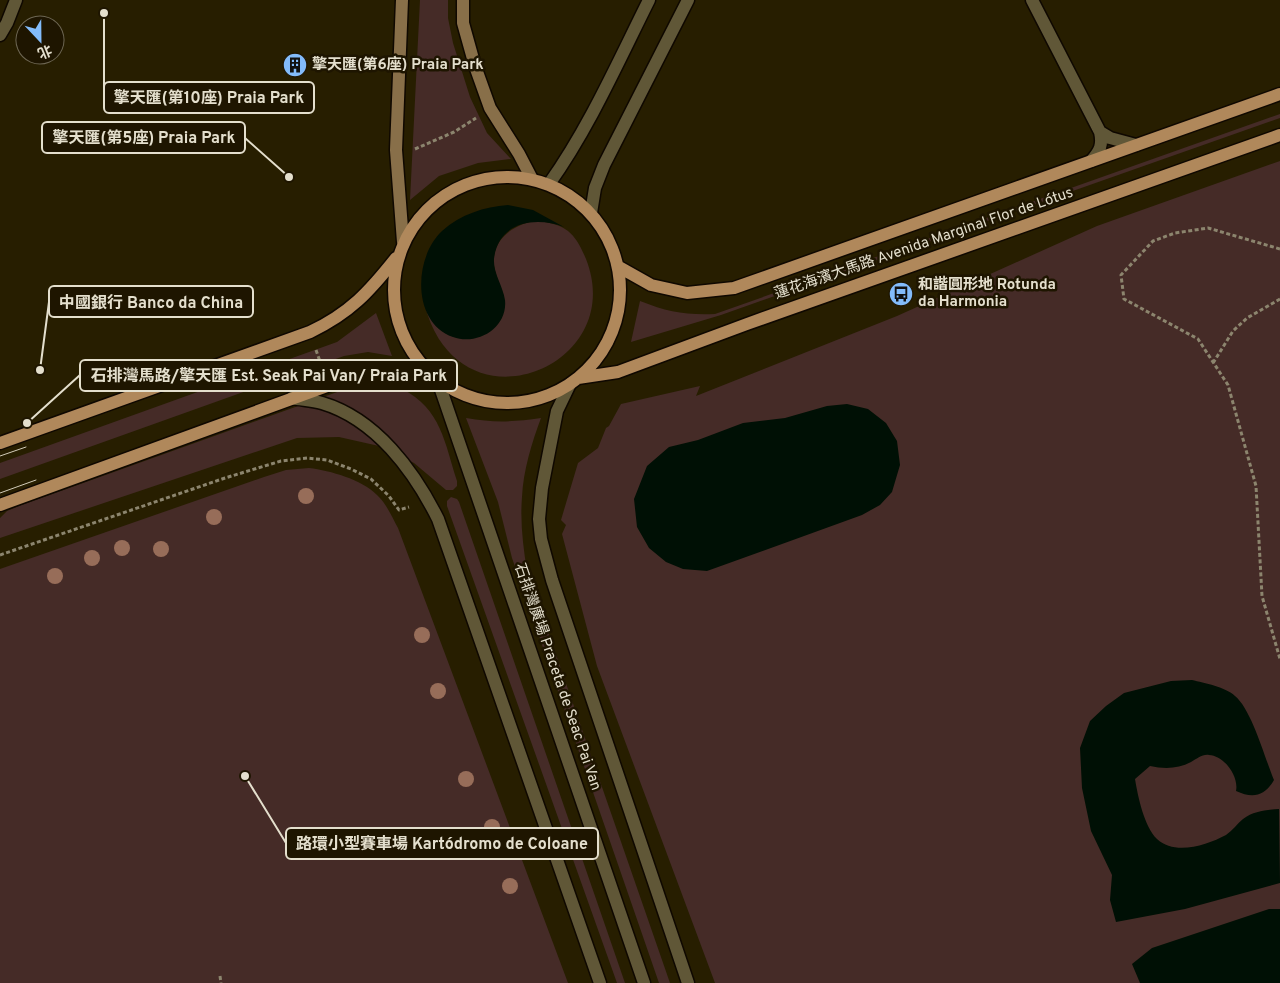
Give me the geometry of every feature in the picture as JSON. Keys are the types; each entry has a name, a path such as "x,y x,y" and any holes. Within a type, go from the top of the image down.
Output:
{"main road":[{"path":"402,0 396,150 403,242"},
{"path":"462,0 463,23 475,66 490,108 519,154 532,179"},
{"name":"蓮花海濱大馬路 Avenida Marginal Flor de Lótus","path":"619,267 651,285 687,293 734,288 1280,94"},
{"name":"蓮花海濱大馬路 Avenida Marginal Flor de Lótus","path":"574,381 618,372 747,324 1280,135"},
{"path":"507,176 532,179 549,184 572,196 591,213 609,238 619,267 620,298 614,328 600,356 574,381 545,397 517,403 490,402 463,395 438,381 424,368 406,344 395,316 393,286 398,256 403,242 417,220 435,202 457,188 481,179 507,176"},
{"path":"0,443 310,332 332,322 373,287 398,256"},
{"path":"0,505 357,375 381,370 424,368"}],"street":[{"path":"0,35 16,0"},
{"path":"549,184 565,162 649,0"},
{"path":"591,213 595,188 604,165 688,0"},
{"path":"1032,0 1100,132 1102,145 1091,161"},
{"path":"1100,132 1110,138 1136,146"},
{"name":"石排灣廣場 Praceta de Seac Pai Van","path":"438,381 644,983"},
{"name":"石排灣廣場 Praceta de Seac Pai Van","path":"574,381 558,411 546,466 540,519 541,539 552,580 688,983"},
{"path":"292,398 321,403 343,412 382,439 413,475 429,501 438,519 600,983"}],"path":[{"path":"396,150 418,148 454,132 490,108"},
{"path":"1280,249 1208,228 1175,233 1153,241 1121,275 1124,298 1198,339 1228,385 1256,486 1262,596 1280,659"},
{"path":"1213,363 1233,331 1247,318 1280,299"},
{"path":"310,332 329,385"},
{"path":"0,555 225,478 281,461 307,458 327,460 350,469 371,479 389,496 399,510 429,501"},
{"path":"220,976 221,983"}],"shaded area":[{"path":"420,0 448,0 448,18 453,43 470,97 487,133 511,159 478,163 439,176 410,200"},
{"path":"1280,114 1280,118 721,315 631,342 640,301 676,312 715,314"},
{"path":"1280,161 1280,983 715,983 597,666 562,534 566,525 561,520 578,463 598,448 606,428 621,404 700,386 696,396 897,316 1097,226"},
{"path":"508,205 533,210 564,227 541,222 520,225 510,230 497,247 494,259 495,269 505,300 505,310 502,319 481,337 462,339 453,337 439,329 430,318 424,304 421,288 426,256 433,242 442,231 457,220 482,210"},
{"path":"539,221 563,228 574,237 586,259 593,298 584,330 563,356 534,372 502,377 471,368 443,345 431,319 435,325 454,337 501,318 504,297 494,265 494,256 501,240 522,225"},
{"path":"376,313 392,356 368,352 344,356 0,479 0,463 337,342"},
{"path":"376,383 402,389 425,406 433,417 445,441 457,481 457,486 453,490 446,490 414,463 379,446 339,437 297,438 0,538 0,518 7,511 19,506 354,386"},
{"path":"847,404 868,409 886,423 897,441 900,465 892,492 880,505 862,515 707,571 683,569 666,562 649,548 637,527 634,499 647,466 669,447 698,440 743,423 785,418 827,406"},
{"path":"466,418 503,421 541,418 528,457 521,506 527,571 670,983 659,983 512,558 498,502"},
{"path":"309,468 327,471 363,484 377,495 389,510 398,528 568,983 0,983 0,569 264,477 286,470"},
{"path":"451,497 459,502 625,983 617,983 447,506 447,501"},
{"path":"1192,680 1226,690 1241,703 1258,735 1274,780 1263,793 1248,795 1236,791 1235,780 1230,768 1215,756 1204,755 1176,767 1150,766 1135,779 1148,827 1157,839 1164,844 1182,848 1191,847 1226,835 1251,814 1279,809 1280,883 1185,909 1116,922 1110,900 1112,875 1091,831 1082,788 1080,748 1090,721 1124,693 1171,681"},
{"path":"1269,909 1280,909 1280,983 1140,983 1132,964 1152,948"}],"tram line":[{"path":"0,456 26,447"},
{"path":"0,493 36,480"}],"place":[{"name":"擎天匯(第10座) Praia Park","path":"104,13"},
{"name":"擎天匯(第6座) Praia Park","path":"295,65"},
{"name":"擎天匯(第5座) Praia Park","path":"289,177"},
{"name":"和諧圓形地 Rotunda da Harmonia","path":"901,294"},
{"name":"中國銀行 Banco da China","path":"40,370"},
{"name":"石排灣馬路/擎天匯 Est. Seak Pai Van/ Praia Park","path":"27,423"},
{"name":"路環小型賽車場 Kartódromo de Coloane","path":"245,776"}]}
